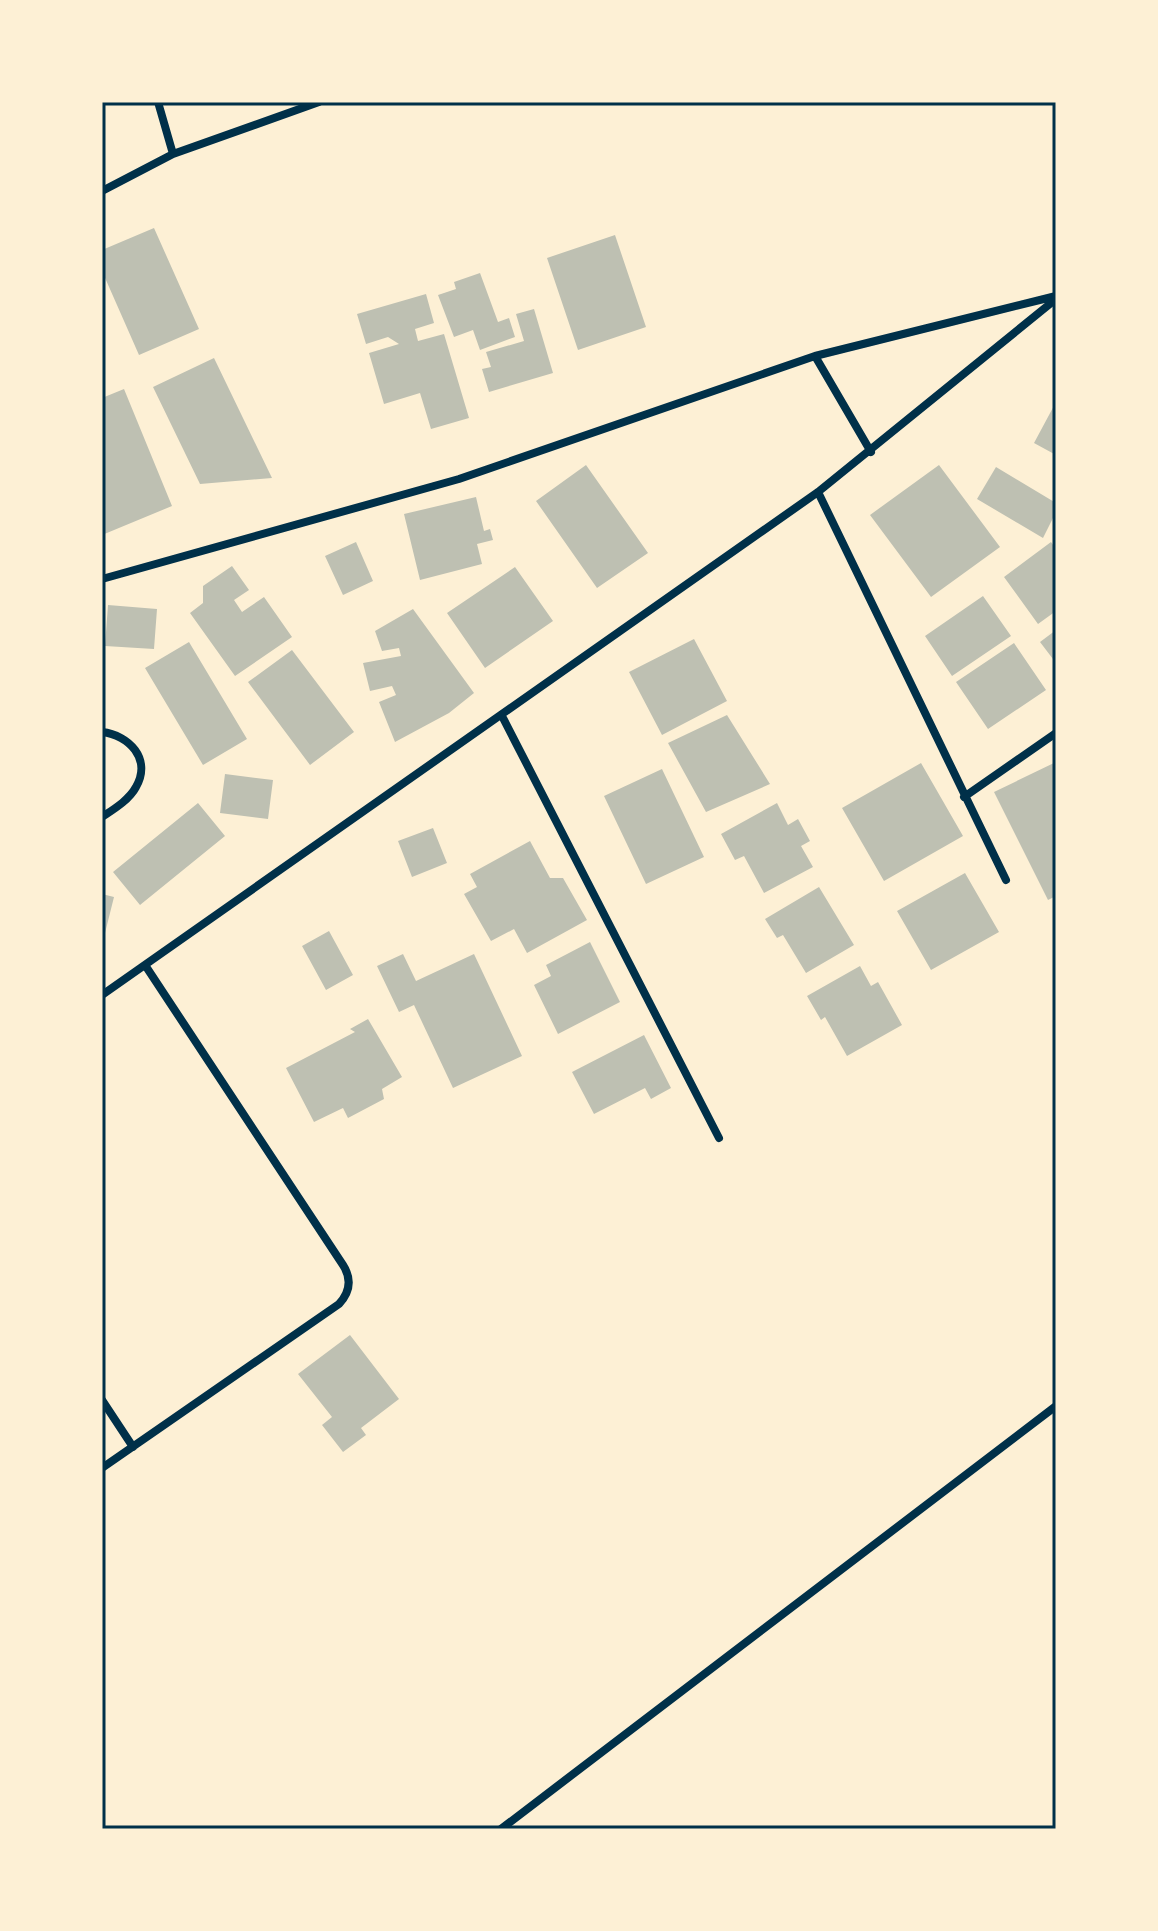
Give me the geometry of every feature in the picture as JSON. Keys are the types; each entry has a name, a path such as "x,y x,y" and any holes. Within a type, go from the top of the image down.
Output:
{"street":[{"path":"158,102 173,154"},
{"path":"102,191 173,154 319,102"},
{"path":"102,579 459,479 815,356 1056,298"},
{"path":"102,995 818,492 871,452 1056,298"},
{"path":"815,356 871,452"},
{"path":"818,492 1006,880"},
{"path":"502,716 719,1138"},
{"path":"102,732 115,733 136,750 141,762 141,776 136,789 127,799 102,817"},
{"path":"964,797 1056,733"},
{"path":"102,1468 339,1304 349,1290 350,1281 343,1265 145,965"},
{"path":"102,1400 133,1447"},
{"path":"501,1829 1056,1406"}],"building":[{"path":"154,228 199,329 139,355 102,271 102,250"},
{"path":"615,235 646,327 578,350 547,258"},
{"path":"480,273 498,322 509,318 515,337 480,350 473,330 454,337 438,295 456,289 454,282"},
{"path":"426,294 434,323 415,329 418,341 444,334 469,418 431,429 420,393 384,404 369,353 399,344 388,337 366,344 357,314"},
{"path":"534,309 553,373 489,392 482,369 491,367 486,352 524,341 516,314"},
{"path":"214,358 272,478 200,484 153,387"},
{"path":"124,389 172,506 102,535 102,398"},
{"path":"1056,402 1056,455 1034,443"},
{"path":"586,465 648,553 597,588 536,501"},
{"path":"939,465 1000,547 931,597 870,515"},
{"path":"996,467 1056,503 1056,512 1043,538 977,499"},
{"path":"476,497 484,531 490,529 493,540 477,544 482,564 420,580 404,514"},
{"path":"356,542 373,581 343,595 325,556"},
{"path":"1051,542 1056,549 1056,611 1038,624 1004,577"},
{"path":"232,566 249,590 234,600 242,612 264,597 292,637 235,676 190,613 203,603 203,586"},
{"path":"515,567 553,621 485,668 447,613"},
{"path":"983,596 1011,636 952,676 925,636"},
{"path":"108,605 157,609 154,649 105,646"},
{"path":"413,609 474,693 449,713 395,742 379,702 396,695 392,686 370,691 363,663 401,656 399,648 382,651 375,631"},
{"path":"1056,630 1056,663 1040,642"},
{"path":"694,639 727,701 662,735 629,672"},
{"path":"189,642 247,739 203,765 145,668"},
{"path":"1014,643 1046,690 988,729 956,682"},
{"path":"292,650 354,732 310,765 248,682"},
{"path":"727,715 770,784 706,812 668,743"},
{"path":"1056,762 1056,896 1048,900 994,792"},
{"path":"921,763 963,836 884,881 842,808"},
{"path":"662,769 704,857 646,884 604,796"},
{"path":"225,774 273,780 268,819 220,813"},
{"path":"198,803 225,836 140,905 113,872"},
{"path":"777,803 788,825 798,819 810,841 801,846 813,867 764,893 744,856 735,860 721,834"},
{"path":"433,828 447,863 412,877 398,841"},
{"path":"530,841 550,878 563,878 587,920 527,953 514,929 491,941 464,894 477,887 470,874"},
{"path":"965,873 999,932 931,970 897,911"},
{"path":"819,887 854,945 806,973 783,935 777,938 765,919"},
{"path":"102,894 114,897 103,941 102,941"},
{"path":"329,931 353,975 326,990 302,946"},
{"path":"590,942 620,1002 558,1034 534,985 551,976 546,965"},
{"path":"403,954 416,981 474,954 522,1056 453,1088 414,1005 399,1012 377,966"},
{"path":"860,966 871,986 878,982 902,1025 847,1056 825,1017 821,1020 807,996"},
{"path":"368,1019 402,1077 382,1089 384,1099 348,1118 343,1108 314,1122 286,1068 355,1032 350,1029"},
{"path":"644,1035 671,1088 651,1099 645,1088 594,1114 572,1072"},
{"path":"350,1335 399,1399 361,1428 366,1435 343,1452 322,1425 332,1417 298,1374"}]}
